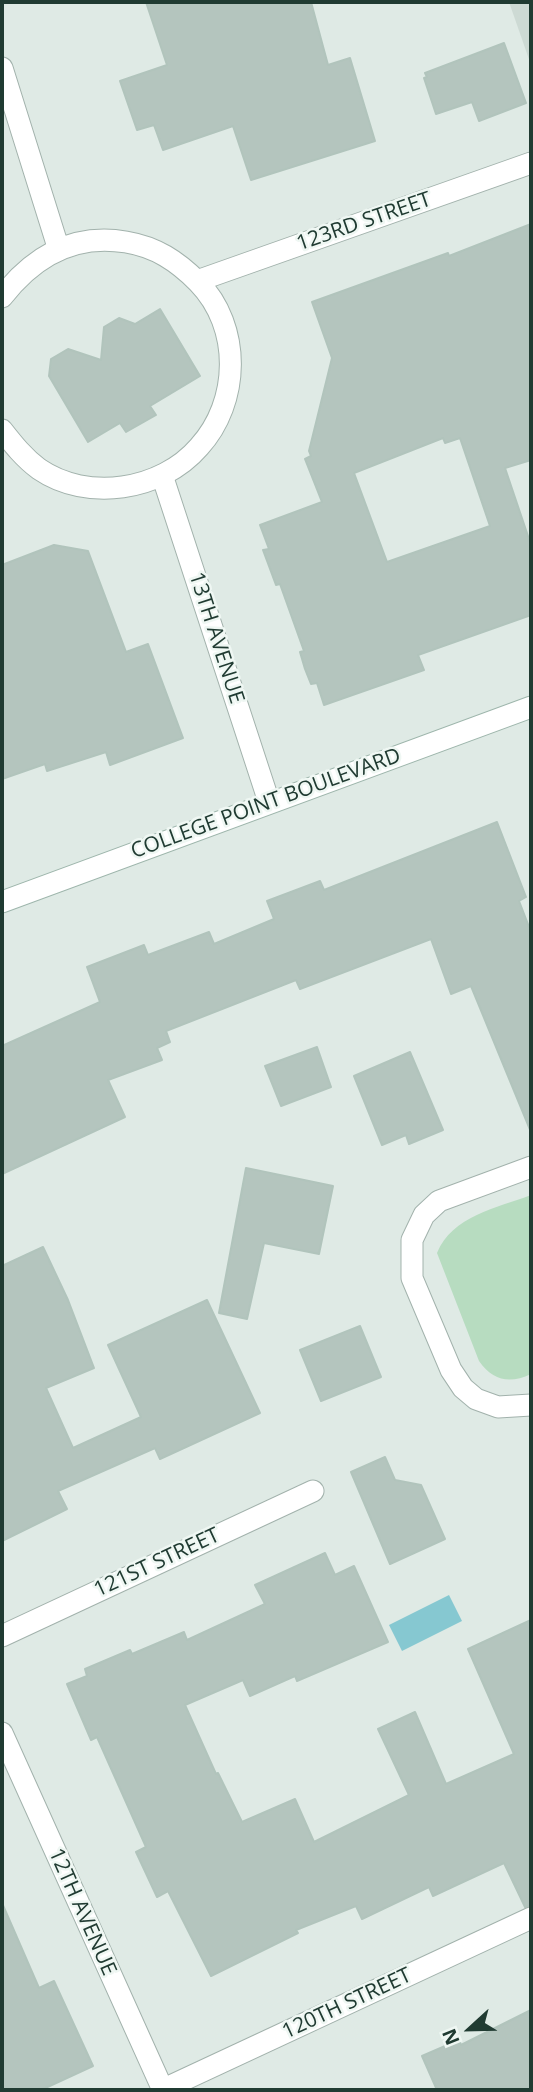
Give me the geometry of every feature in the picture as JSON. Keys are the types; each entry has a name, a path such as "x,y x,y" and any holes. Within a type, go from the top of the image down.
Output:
{"street":[{"path":"2,68 60,250"},
{"name":"123RD STREET","path":"198,282 531,163"},
{"path":"2,297 30,266 44,256 80,242 113,239 142,244 181,264 209,293 226,330 231,363 227,396 218,419 199,448 168,473 133,486 82,486 40,470 2,430"},
{"name":"13TH AVENUE","path":"162,475 269,802"},
{"name":"COLLEGE POINT BOULEVARD","path":"2,902 531,707"},
{"path":"531,1167 439,1201 424,1216 412,1240 412,1278 451,1370 463,1388 476,1399 498,1407 531,1405"},
{"name":"121ST STREET","path":"2,1636 313,1491"},
{"name":"12TH AVENUE","path":"2,1733 162,2090"},
{"name":"120TH STREET","path":"162,2090 531,1918"}],"shaded area":[{"path":"509,2 531,2 531,65"}],"green space":[{"path":"531,1195 531,1374 509,1380 496,1377 479,1361 437,1253 444,1240 464,1222 490,1209"}],"water":[{"path":"449,1595 462,1621 402,1651 389,1625"}],"building":[{"path":"146,2 311,2 328,65 350,58 375,141 251,180 233,126 163,150 154,125 137,130 120,81 167,65"},
{"path":"504,43 526,103 479,121 472,102 436,114 424,78 427,77 425,73"},
{"path":"531,224 531,460 505,468 531,545 531,615 418,655 424,670 324,705 317,683 311,684 305,669 300,652 304,651 280,584 276,585 263,550 269,549 260,525 322,502 305,459 311,456 309,451 332,358 312,302 448,253 449,256","holes":["443,438 445,443 460,438 490,526 387,562 354,473"]},
{"path":"160,309 200,376 150,406 156,415 126,432 120,423 88,442 49,376 51,359 68,349 101,360 104,327 119,318 135,324"},
{"path":"54,545 88,551 126,652 148,644 183,738 110,765 106,752 47,771 45,764 2,779 2,565"},
{"path":"497,822 526,897 519,901 531,932 531,1132 471,986 451,994 431,939 300,989 296,980 166,1031 170,1042 157,1048 162,1060 108,1080 125,1117 2,1174 2,1046 100,1002 87,967 144,945 148,955 209,932 214,944 274,919 267,901 320,881 324,890"},
{"path":"317,1047 331,1087 281,1106 265,1066"},
{"path":"410,1052 443,1130 409,1144 406,1135 382,1145 354,1076"},
{"path":"246,1168 333,1186 319,1254 264,1243 247,1319 219,1313"},
{"path":"43,1247 68,1300 94,1368 46,1388 73,1448 141,1417 108,1345 207,1300 260,1413 160,1459 155,1448 58,1491 67,1509 2,1541 2,1266"},
{"path":"360,1326 381,1377 321,1401 300,1350"},
{"path":"385,1457 395,1480 421,1485 445,1539 390,1564 351,1472"},
{"path":"325,1553 335,1575 354,1566 388,1642 297,1681 295,1676 250,1696 243,1680 185,1705 216,1774 218,1773 242,1822 295,1799 314,1842 409,1795 378,1729 415,1712 446,1784 514,1754 468,1649 531,1620 531,1905 525,1907 504,1863 433,1896 429,1887 362,1919 356,1906 296,1930 298,1933 211,1976 168,1891 157,1897 136,1852 146,1847 97,1737 91,1740 67,1684 87,1676 85,1669 130,1650 132,1654 184,1632 187,1640 265,1604 255,1585"},
{"path":"2,1903 39,1988 54,1981 93,2066 41,2090 2,2090"},
{"path":"531,2010 531,2090 437,2090 422,2056 459,2040 461,2045"}]}
